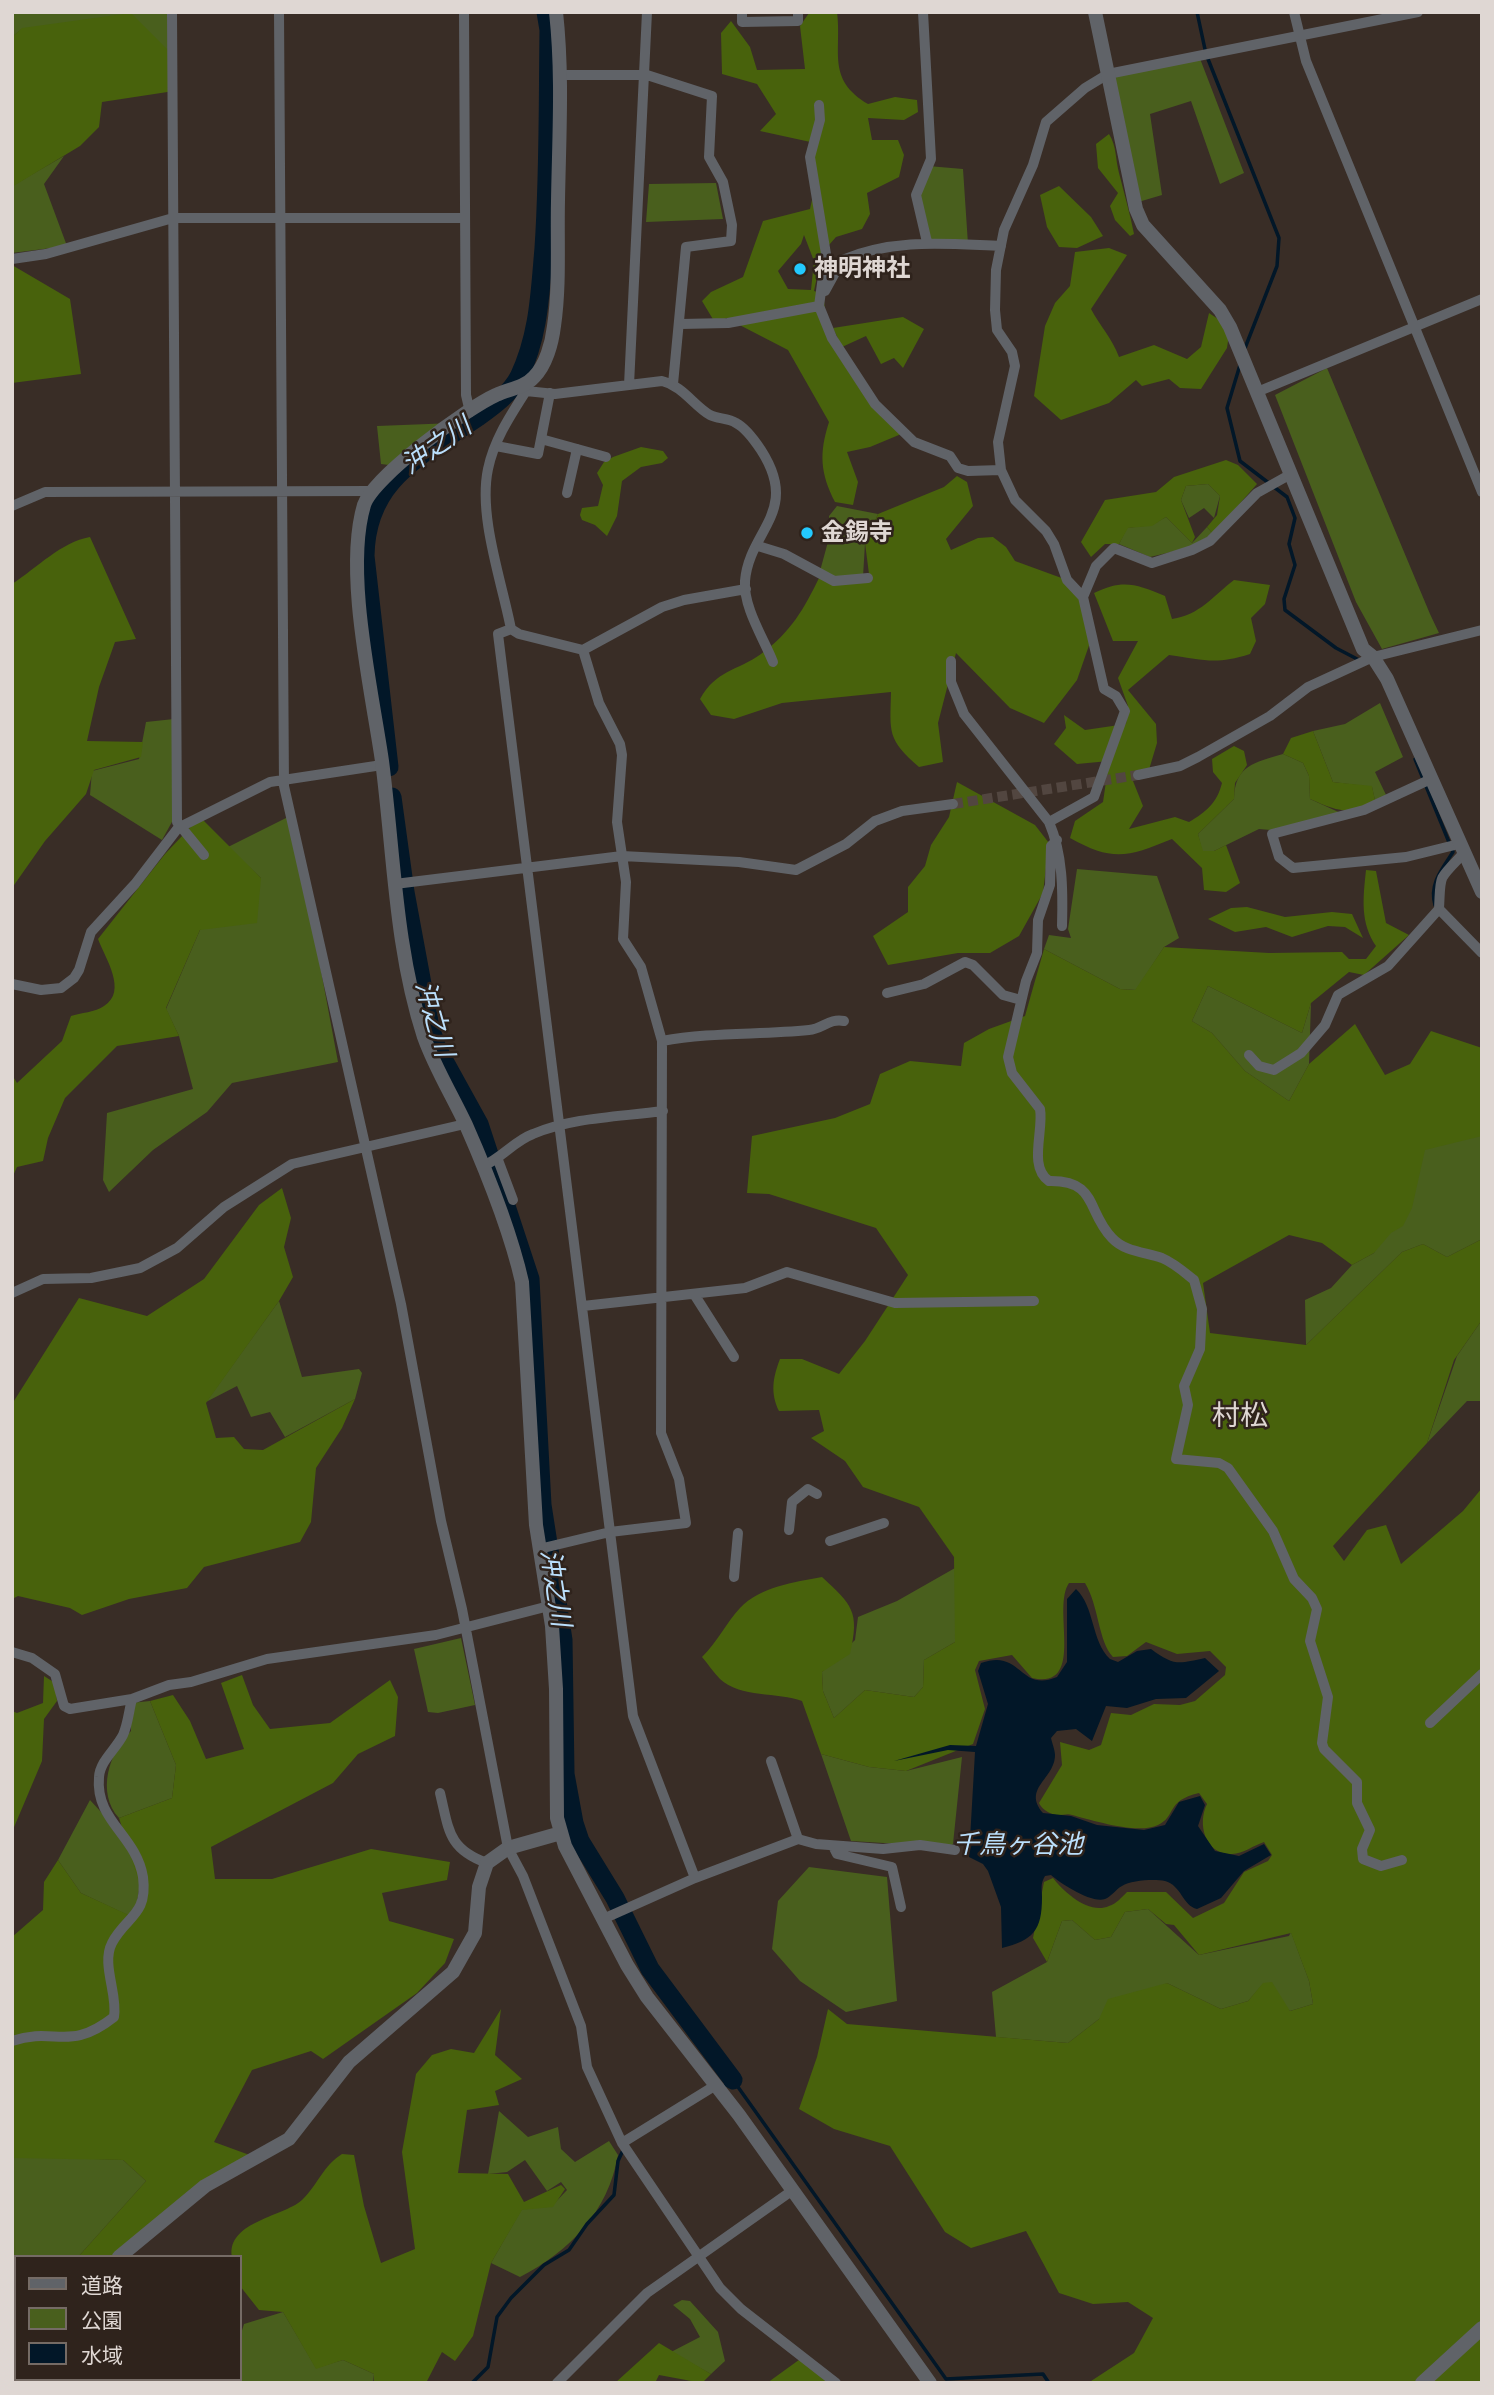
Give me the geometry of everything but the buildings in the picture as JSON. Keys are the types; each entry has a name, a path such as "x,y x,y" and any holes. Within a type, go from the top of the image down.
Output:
{"street":[{"path":"172,12 177,822 204,855"},
{"path":"279,12 283,778 401,1304 441,1521 466,1629 509,1848 555,1954 581,2026 587,2046 587,2067 622,2143 701,2256 720,2288 741,2309 836,2383"},
{"path":"464,12 466,395 470,412"},
{"path":"556,12 560,75 554,325 544,361 524,388 488,469 486,507 512,629 520,635 583,650 662,607 684,600 746,589"},
{"path":"629,385 647,75 648,12"},
{"path":"742,12 743,22 798,21 798,12"},
{"path":"923,12 931,159 916,195 927,242"},
{"path":"1095,12 1136,209 1143,225 1220,310 1257,392 1363,649 1373,657 1400,706 1482,892"},
{"path":"1294,12 1298,36 1482,492"},
{"path":"1049,822 1094,797 1125,711 1116,696 1104,689 1083,597 1067,580 1046,531 1015,500 1001,470 998,442 1015,366 1012,352 997,330 996,270 1004,230 1033,165 1046,122 1085,88 1108,74 1418,12"},
{"path":"560,75 647,75 712,96 709,158 723,182 732,225 731,241 687,247 673,384"},
{"path":"819,105 820,120 810,157 826,254 820,301 832,338 875,404 914,442 950,456 958,468 968,471 1001,470"},
{"path":"12,259 46,254 173,218 465,218"},
{"path":"681,324 728,323 820,301 842,260 886,246 927,242 1001,246"},
{"path":"1257,392 1482,299"},
{"path":"773,663 746,589 749,564 773,514 776,495 766,457 755,441 736,423 711,415 673,384 663,381 550,393 524,388 494,396 391,470 370,491 364,506 357,559 368,677 382,765 400,931 419,1019 436,1067 483,1166 516,1253 522,1282 539,1549 549,1606 556,1689 557,1818 561,1833 603,1919 647,1997 793,2190 930,2383"},
{"path":"496,446 538,454 550,393"},
{"path":"541,439 606,457"},
{"path":"567,493 577,449"},
{"path":"1083,597 1096,566 1114,548 1152,563 1192,550 1210,541 1257,493 1291,474"},
{"path":"12,506 45,492 280,489 370,491"},
{"path":"758,546 783,554 834,581 867,578"},
{"path":"512,629 498,634 633,1716 695,1878"},
{"path":"1139,775 1180,766 1198,757 1270,716 1308,687 1373,657 1482,630"},
{"path":"539,1549 610,1532 686,1523 679,1479 661,1433 662,1041 641,967 623,939 626,882 617,822 620,744 599,703 583,650"},
{"path":"951,661 951,682 964,714 1049,822 1057,840 1063,886 1062,926"},
{"path":"12,984 41,990 61,988 74,978 91,932 130,890 158,850 180,827 283,778 382,765"},
{"path":"1431,779 1364,810 1272,834 1279,857 1293,868 1461,849"},
{"path":"395,884 622,856 738,862 796,870 809,866 846,844 875,821 902,811 953,804"},
{"path":"1057,840 1051,846 1050,884 1038,920 1037,953 1021,1000 1008,1057 1012,1073 1040,1109 1038,1155 1042,1174 1049,1181 1068,1182 1084,1189 1108,1234 1120,1245 1163,1259 1194,1280 1202,1309 1200,1349 1184,1386 1188,1405 1176,1459 1219,1463 1228,1468 1273,1531 1294,1579 1315,1602 1317,1618 1310,1641 1328,1697 1322,1743 1324,1749 1357,1782 1357,1803 1370,1830 1362,1849 1363,1858 1381,1866 1402,1860"},
{"path":"1461,849 1438,886 1440,909 1482,953"},
{"path":"1249,1055 1259,1066 1274,1070 1301,1053 1325,1025 1338,995 1388,966 1440,909"},
{"path":"887,993 924,984 965,962 973,965 1003,995 1021,1000"},
{"path":"662,1041 706,1033 813,1030 829,1021 844,1021"},
{"path":"483,1166 498,1160 517,1142 560,1124 663,1111"},
{"path":"12,1293 43,1279 92,1278 140,1268 177,1248 224,1207 292,1164 465,1124"},
{"path":"498,1160 513,1200"},
{"path":"583,1306 745,1288 787,1272 895,1303 1034,1301"},
{"path":"694,1294 734,1357"},
{"path":"789,1530 792,1502 805,1490 817,1494"},
{"path":"830,1541 884,1523"},
{"path":"734,1577 738,1533"},
{"path":"12,1652 46,1665 55,1674 64,1706 70,1709 132,1699 169,1685 191,1682 267,1659 466,1629 549,1606"},
{"path":"1430,1723 1482,1674"},
{"path":"12,2041 26,2036 75,2038 93,2033 114,2017 117,2003 110,1969 111,1944 132,1921 142,1903 143,1878 135,1849 104,1812 99,1794 99,1774 123,1734 132,1699"},
{"path":"771,1762 798,1839"},
{"path":"440,1793 451,1838 459,1849 487,1863"},
{"path":"121,2255 205,2186 289,2139 349,2062 453,1972 475,1933 479,1887 487,1863 509,1848 561,1833"},
{"path":"603,1919 695,1878 798,1839 833,1846 883,1849 920,1845 955,1850"},
{"path":"833,1846 837,1854 892,1867 901,1907"},
{"path":"622,2143 716,2085"},
{"path":"557,2383 648,2292 793,2190"},
{"path":"1422,2383 1482,2328"}],"green space":[{"path":"12,12 172,12 173,55 23,28 12,37"},
{"path":"837,12 841,74 855,95 868,104 895,97 917,100 918,112 904,120 868,118 872,140 898,140 904,155 899,177 867,193 870,214 862,229 836,237 822,253 814,291 824,294 831,331 852,368 906,432 870,447 847,452 858,482 853,505 835,502 830,492 823,463 829,422 788,350 726,318 717,326 702,301 711,292 743,277 763,221 810,209 815,186 815,143 760,131 776,114 757,84 722,74 721,33 731,21 750,47 757,70 805,69 800,26 809,13","holes":["804,235 814,261 811,290 788,289 778,271 801,244"]},
{"path":"131,13 173,55 174,91 102,102 99,127 80,146 12,187 12,37 22,28"},
{"path":"1199,56 1244,173 1220,184 1191,101 1150,114 1162,195 1135,203 1108,74"},
{"path":"1109,134 1115,148 1134,234 1130,236 1115,220 1110,206 1118,193 1098,168 1096,144"},
{"path":"64,156 44,184 67,246 12,253 12,186"},
{"path":"928,166 963,169 968,244 927,242 916,195"},
{"path":"716,183 723,219 646,222 649,184"},
{"path":"1059,186 1091,217 1103,236 1077,248 1059,247 1047,227 1040,195"},
{"path":"1109,248 1127,255 1091,309 1119,357 1154,345 1187,359 1201,347 1209,313 1230,327 1227,348 1201,389 1180,388 1169,379 1142,386 1136,380 1109,403 1061,420 1034,396 1045,326 1055,303 1070,286 1075,252"},
{"path":"12,265 70,299 81,374 12,383"},
{"path":"903,317 924,329 903,368 894,358 881,364 866,336 842,347 833,328"},
{"path":"1327,368 1439,633 1382,649 1356,602 1275,395"},
{"path":"454,423 389,465 381,464 377,426"},
{"path":"641,447 663,451 668,458 662,463 641,467 622,481 617,516 607,536 595,525 582,520 582,508 598,506 603,485 597,473 604,462"},
{"path":"1226,460 1238,465 1257,484 1213,534 1207,527 1217,515 1220,496 1208,484 1186,486 1181,500 1195,537 1192,543 1166,517 1152,526 1128,528 1119,544 1105,544 1091,557 1081,542 1105,500 1156,492 1174,477"},
{"path":"957,476 967,482 973,506 946,539 951,550 978,538 993,537 1006,547 1015,561 1067,580 1083,597 1093,634 1077,680 1044,723 1010,708 956,653 938,723 943,762 919,767 901,749 891,726 891,692 782,703 734,719 711,715 700,699 706,689 720,676 752,660 781,637 802,609 820,576 827,582 869,574 865,543 878,514 944,487"},
{"path":"1208,484 1220,496 1214,518 1204,508 1189,518 1181,500 1186,486"},
{"path":"837,506 878,514 865,543 863,577 834,581 820,571 829,538 829,516"},
{"path":"1166,517 1192,543 1207,527 1213,534 1188,548 1150,557 1119,544 1127,528 1152,525"},
{"path":"90,537 136,639 115,642 99,687 87,741 143,742 141,757 94,770 86,794 45,841 12,888 12,584 59,550"},
{"path":"1234,580 1270,585 1265,604 1251,618 1256,641 1250,654 1219,660 1169,655 1128,690 1156,724 1157,743 1148,773 1133,781 1143,806 1129,829 1175,817 1189,822 1206,811 1222,783 1213,772 1212,759 1234,746 1244,751 1247,765 1235,783 1234,799 1198,834 1203,851 1214,851 1226,845 1240,883 1226,892 1204,890 1202,868 1172,839 1132,853 1110,854 1070,838 1075,821 1103,802 1109,761 1077,764 1054,744 1066,728 1064,715 1085,730 1126,724 1128,706 1118,678 1138,641 1113,641 1094,593 1122,585 1146,588 1165,596 1172,619 1182,617 1206,604"},
{"path":"1380,703 1403,757 1375,772 1388,799 1376,805 1372,787 1333,782 1313,731 1345,724"},
{"path":"174,719 173,820 162,840 90,795 92,771 139,759 146,722"},
{"path":"1313,731 1333,782 1372,786 1376,805 1350,811 1310,799 1309,776 1303,763 1283,754 1291,738"},
{"path":"1283,754 1303,763 1309,776 1310,799 1345,815 1282,831 1259,829 1214,851 1202,851 1198,834 1234,799 1235,788 1242,772 1255,763"},
{"path":"957,782 1035,825 1049,843 1043,893 1019,936 990,953 958,953 888,965 873,936 908,912 908,887 925,866 931,845 949,817"},
{"path":"292,815 338,1062 232,1083 207,1112 153,1150 109,1192 103,1180 107,1113 193,1089 179,1036 166,1009 200,930 261,878 228,847"},
{"path":"200,817 261,878 257,923 200,930 166,1008 179,1036 117,1046 65,1098 48,1138 43,1161 17,1167 12,1178 12,1075 17,1083 62,1041 71,1016 97,1010 111,1000 114,992 113,974 98,939 165,854"},
{"path":"1077,869 1157,876 1179,938 1164,947 1136,990 1120,989 1044,949 1049,935 1071,938 1068,929"},
{"path":"1366,870 1376,871 1386,923 1409,935 1364,975 1349,972 1311,1003 1302,1033 1208,986 1192,1021 1212,1033 1245,1071 1289,1101 1309,1064 1355,1024 1385,1075 1410,1064 1431,1031 1482,1048 1482,1136 1425,1150 1412,1208 1403,1226 1391,1233 1374,1253 1352,1265 1322,1243 1289,1235 1203,1283 1210,1333 1306,1345 1402,1252 1423,1244 1447,1257 1482,1239 1482,1320 1454,1360 1427,1443 1333,1546 1344,1561 1367,1530 1386,1525 1401,1564 1463,1511 1482,1488 1482,2383 1088,2383 1134,2353 1153,2318 1128,2302 1093,2304 1059,2293 1026,2231 971,2248 945,2232 890,2146 834,2129 799,2109 817,2057 828,2009 847,2024 1068,2043 1099,2019 1108,1999 1167,1983 1221,2009 1248,2001 1263,1983 1272,1982 1290,2011 1313,2004 1309,1981 1291,1933 1199,1955 1174,1925 1166,1924 1148,1909 1125,1912 1111,1937 1095,1940 1072,1920 1062,1921 1047,1962 1033,1938 1044,1882 1053,1878 1078,1901 1101,1908 1112,1905 1127,1892 1166,1892 1193,1918 1224,1903 1244,1872 1268,1861 1272,1855 1264,1842 1240,1853 1223,1853 1215,1849 1203,1829 1207,1804 1199,1793 1181,1800 1164,1821 1149,1828 1115,1826 1070,1814 1056,1815 1039,1803 1062,1765 1060,1742 1089,1750 1101,1745 1111,1713 1131,1715 1154,1704 1180,1705 1195,1701 1225,1675 1226,1667 1210,1651 1177,1654 1146,1642 1127,1656 1113,1657 1104,1642 1085,1583 1069,1583 1064,1595 1063,1660 1058,1672 1049,1678 1032,1678 1012,1655 979,1661 975,1670 985,1709 973,1744 906,1771 869,1767 821,1754 802,1701 748,1692 728,1685 718,1677 702,1657 740,1608 767,1590 822,1577 847,1602 854,1628 850,1654 822,1672 823,1691 834,1718 865,1690 914,1697 923,1687 924,1660 955,1642 954,1557 919,1507 863,1487 845,1461 811,1438 824,1431 819,1410 779,1411 774,1391 774,1379 780,1359 802,1359 839,1374 865,1341 908,1275 876,1228 769,1194 747,1193 752,1136 835,1118 870,1104 880,1074 910,1061 961,1066 964,1043 989,1029 1025,1016 1044,949 1120,989 1135,990 1164,947 1269,953 1342,952 1349,959 1366,959 1376,946 1365,919"},
{"path":"1247,907 1285,917 1332,912 1352,914 1363,938 1345,927 1328,926 1292,937 1266,927 1235,932 1208,919 1231,908"},
{"path":"1208,986 1302,1033 1311,1003 1309,1064 1289,1101 1245,1071 1212,1033 1192,1021"},
{"path":"1482,1129 1482,1239 1447,1257 1423,1244 1402,1252 1306,1345 1305,1300 1331,1288 1352,1265 1374,1253 1423,1145"},
{"path":"282,1188 291,1218 284,1247 293,1277 279,1301 206,1403 216,1438 234,1437 244,1449 263,1450 355,1399 342,1428 316,1468 311,1522 300,1542 204,1567 187,1588 129,1599 82,1615 70,1608 18,1596 12,1599 12,1404 79,1298 147,1316 204,1279 259,1205"},
{"path":"279,1301 302,1377 359,1369 362,1373 355,1399 285,1437 270,1412 251,1417 237,1386 206,1402"},
{"path":"1482,1320 1482,1401 1467,1401 1427,1443 1457,1356"},
{"path":"955,1568 955,1642 924,1660 923,1687 914,1697 865,1690 834,1718 823,1691 822,1672 855,1640 858,1617 897,1601"},
{"path":"461,1638 475,1705 438,1713 428,1712 414,1649"},
{"path":"242,1675 253,1705 270,1729 330,1723 390,1680 398,1697 395,1736 358,1754 333,1783 211,1847 215,1879 272,1879 371,1849 450,1862 447,1880 382,1893 389,1921 454,1939 445,1963 417,1993 323,2059 311,2051 252,2070 214,2142 255,2157 122,2255 80,2255 146,2181 123,2160 12,2158 12,1937 43,1910 44,1882 58,1860 81,1893 133,1917 142,1892 119,1818 172,1798 176,1765 150,1701 173,1695 190,1721 206,1759 244,1749 221,1683"},
{"path":"44,1676 55,1683 57,1701 44,1719 42,1761 12,1832 12,1711 17,1713 43,1703"},
{"path":"150,1701 176,1765 172,1798 119,1818 108,1797 111,1761 131,1731 131,1703"},
{"path":"821,1754 869,1767 906,1771 962,1757 953,1844 949,1847 851,1841"},
{"path":"90,1800 135,1849 142,1874 134,1918 81,1893 58,1860"},
{"path":"809,1867 887,1877 897,2001 846,2012 800,1981 772,1949 778,1901"},
{"path":"1148,1909 1199,1955 1289,1936 1291,1932 1309,1981 1313,2004 1290,2011 1263,1984 1248,2001 1221,2009 1167,1983 1099,2019 1068,2043 996,2037 992,1992 1047,1962 1062,1921 1072,1920 1095,1940 1111,1937 1125,1912"},
{"path":"501,2009 495,2055 522,2079 495,2091 499,2105 467,2110 458,2173 508,2174 524,2202 561,2185 565,2189 553,2207 522,2210 491,2263 473,2336 455,2361 442,2352 426,2383 374,2383 374,2374 343,2360 316,2369 283,2312 259,2310 242,2289 242,2255 232,2255 238,2235 248,2227 303,2199 330,2164 342,2154 354,2155 364,2206 381,2263 415,2249 402,2152 416,2074 432,2055 451,2049 474,2053"},
{"path":"499,2111 528,2137 558,2127 561,2149 575,2162 609,2141 618,2155 606,2194 584,2228 555,2255 520,2277 491,2263 523,2207 551,2207 567,2190 561,2182 547,2191 525,2160 507,2172 488,2174"},
{"path":"12,2156 123,2160 146,2181 80,2255 14,2255 12,2308"},
{"path":"682,2300 690,2301 718,2332 725,2361 711,2374 671,2352 700,2337 690,2319 673,2305"},
{"path":"14,2306 14,2381 229,2383 12,2383"},
{"path":"283,2312 316,2368 343,2360 374,2374 373,2383 229,2383 228,2381 242,2381 244,2324"},
{"path":"659,2343 711,2374 702,2383 659,2375 655,2383 615,2383"},
{"path":"803,2357 831,2380 826,2383 767,2383"}],"water":[{"name":"千鳥ヶ谷池","path":"1076,1589 1087,1605 1099,1643 1110,1659 1118,1662 1137,1651 1151,1649 1176,1662 1205,1658 1219,1671 1186,1698 1156,1699 1127,1708 1106,1706 1092,1741 1076,1729 1057,1731 1051,1738 1055,1753 1054,1763 1036,1797 1043,1813 1071,1816 1097,1825 1144,1830 1165,1825 1179,1802 1200,1796 1205,1805 1198,1826 1215,1851 1239,1856 1264,1844 1271,1855 1244,1871 1221,1898 1197,1909 1188,1904 1175,1887 1165,1881 1131,1882 1107,1898 1099,1900 1076,1892 1051,1875 1045,1876 1038,1926 1028,1937 1002,1948 1001,1907 988,1871 983,1864 969,1857 975,1752 948,1750 894,1761 950,1745 976,1746 988,1704 978,1671 981,1663 1005,1661 1035,1679 1057,1677 1067,1662 1067,1599"}],"waterway":[{"name":"沖之川","path":"389,767 365,556 368,530 375,507 400,472 501,399 519,377 526,361 538,314 546,221 549,30 546,12"},
{"path":"1197,12 1206,54 1279,238 1277,266 1245,348"},
{"path":"1240,365 1227,408 1240,461 1287,497 1295,518 1289,544 1295,565 1284,599 1285,610 1336,648 1359,660"},
{"path":"1415,759 1453,852 1435,883 1435,905"},
{"name":"沖之川","path":"392,797 405,892 430,1027 437,1048 479,1124 530,1279 542,1505 563,1640 565,1774 574,1823 580,1841 615,1898 650,1969 733,2080"},
{"path":"723,2087 733,2080 946,2379 1043,2374 1049,2383"},
{"path":"472,2383 488,2367 497,2317 511,2298 544,2265 569,2250 587,2224 614,2195 618,2161 624,2148"}],"tunnel":[{"path":"953,804 1138,775"}],"place":[{"name":"神明神社","path":"800,269"},
{"name":"金錫寺","path":"807,533"}],"district":[{"name":"村松","path":"1240,1417"}]}
